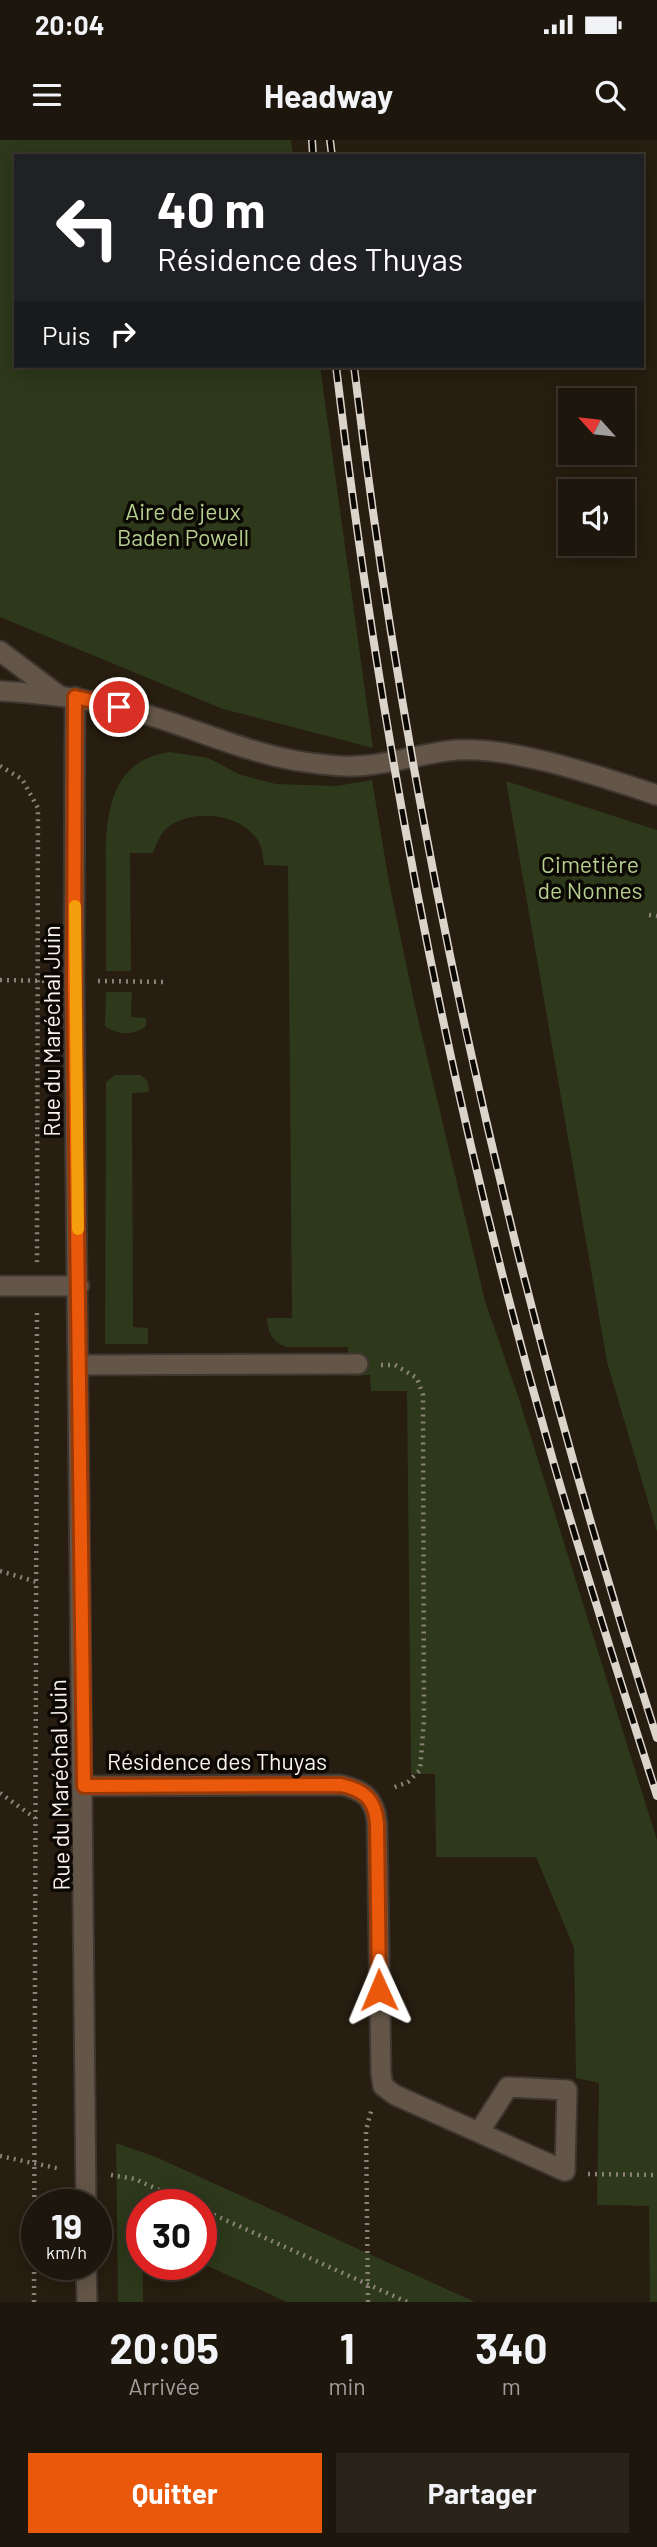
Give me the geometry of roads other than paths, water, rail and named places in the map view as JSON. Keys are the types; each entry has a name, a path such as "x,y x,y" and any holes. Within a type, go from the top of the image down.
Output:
{"street":[{"path":"0,652 66,695"},
{"path":"0,691 66,695 140,712 254,751 299,761 356,766 458,750 475,751 519,756 606,778 657,795"},
{"name":"Rue du Maréchal Juin","path":"66,695 79,1286 86,2189"},
{"path":"0,1286 79,1286"},
{"path":"79,1365 358,1364"},
{"name":"Résidence des Thuyas","path":"84,1786 341,1785 355,1788 368,1796 376,1808 377,1823 380,2073 383,2086 395,2095 479,2133"},
{"path":"508,2087 567,2090 565,2171 479,2133 508,2087"},
{"path":"86,2280 87,2302"}],"railway":[{"path":"312,140 313,154"},
{"path":"330,140 332,154"},
{"path":"336,368 374,643 397,782 451,1057 482,1193 554,1464 657,1796"},
{"path":"354,368 377,541 405,715 436,887 472,1059 556,1400 657,1738"}],"park label":[{"name":"Aire de jeux Baden Powell","path":"183,524"},
{"name":"Cimetière de Nonnes","path":"590,877"}]}
